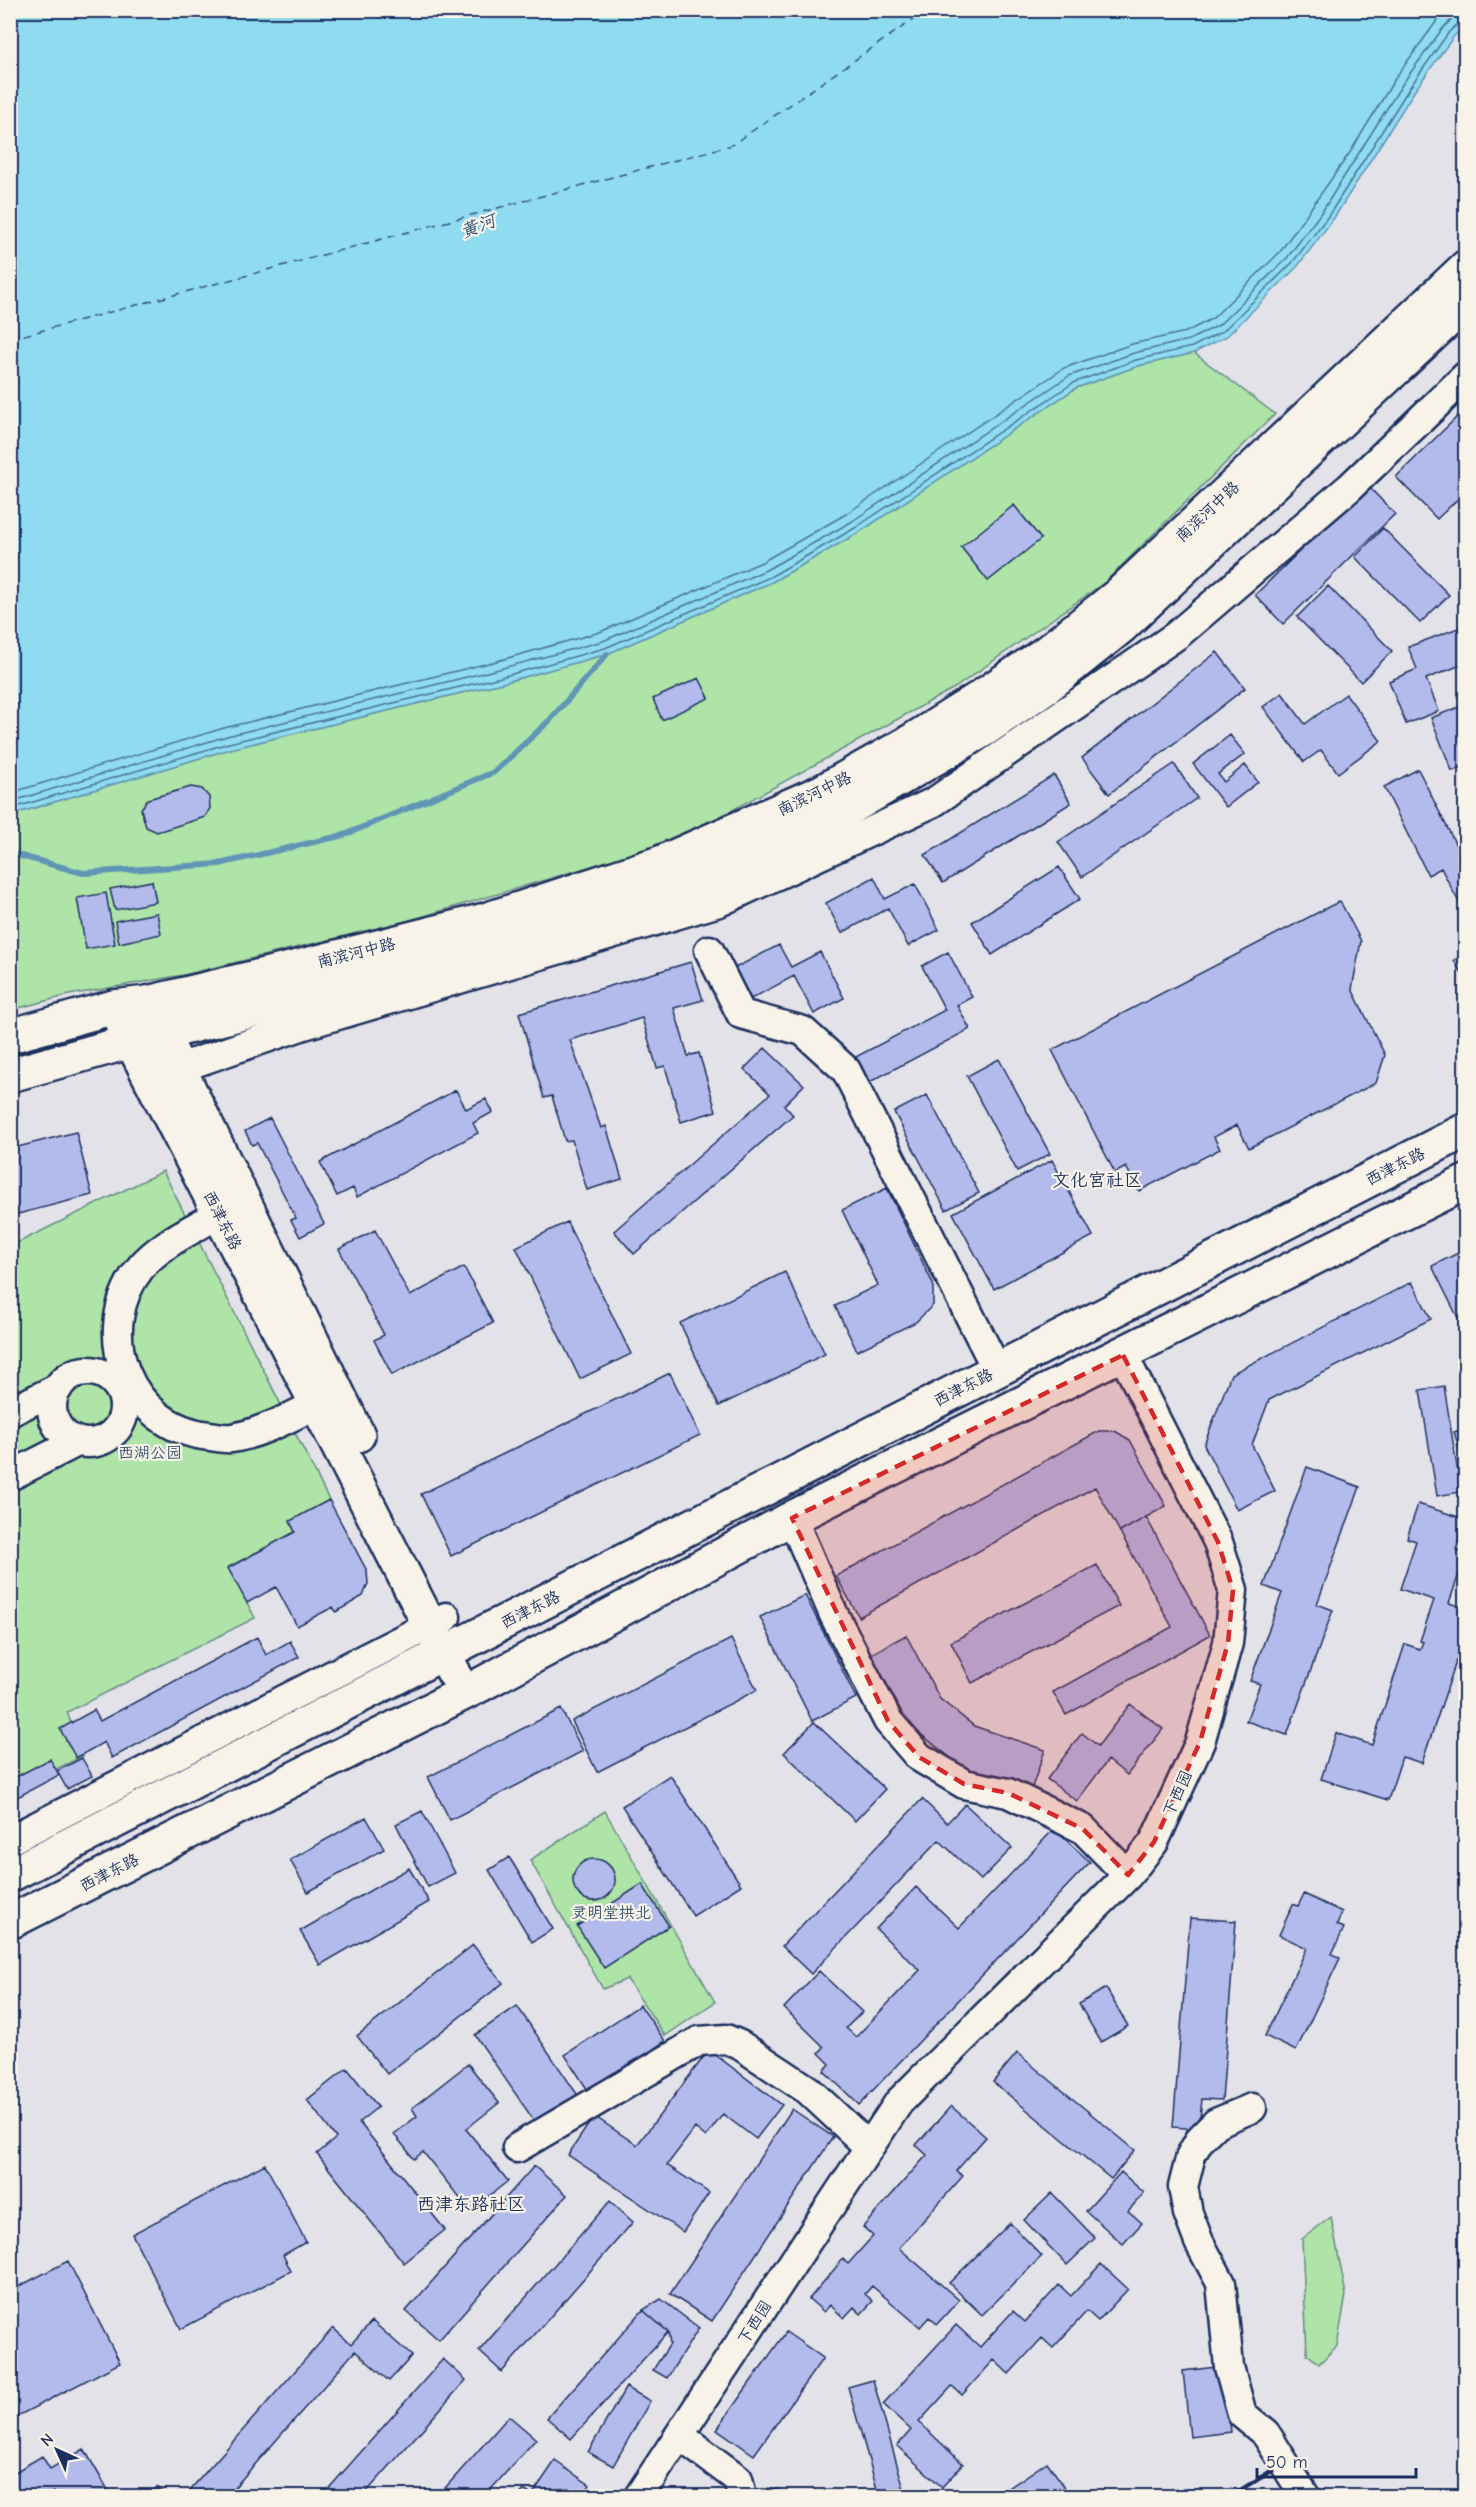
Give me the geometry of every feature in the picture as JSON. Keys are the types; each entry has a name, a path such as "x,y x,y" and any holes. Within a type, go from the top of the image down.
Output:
{"main road":[{"name":"南滨河中路","path":"10,1036 114,1007 147,1003 485,920 660,863 821,792 914,740 981,697 1047,652 1117,596 1466,267"},
{"name":"南滨河中路","path":"10,1075 488,951 663,895 824,823 994,722 1050,684 1120,627 1466,303"},
{"name":"西津东路","path":"147,1003 147,1038 220,1213 317,1404 445,1635"},
{"name":"西津东路","path":"114,1007 179,1068 472,1689"},
{"name":"西津东路","path":"10,1875 445,1635 997,1370 1466,1130"},
{"name":"西津东路","path":"10,1922 472,1689 792,1518 1466,1182"}],"street":[{"path":"179,1068 304,1025 719,902 934,802 1176,635 1350,487 1466,376"},
{"path":"709,950 741,1014 803,1031 846,1070 997,1370"},
{"path":"10,1476 77,1442 98,1441 116,1430 123,1418 125,1404 125,1387 117,1344 121,1303 141,1267 173,1241 220,1213"},
{"name":"下西园","path":"639,2496 898,2102 1128,1875 1154,1842 1200,1742 1228,1643 1233,1590 1218,1542 1123,1355"},
{"path":"10,1412 57,1388 72,1374 85,1371 100,1372 112,1379 125,1387 154,1415 190,1435 231,1439 270,1427 317,1404"},
{"path":"57,1388 52,1410 56,1424 64,1435 77,1442"},
{"path":"792,1518 834,1615 888,1721 920,1757 964,1784 1008,1793 1083,1829 1128,1875"},
{"name":"西津东路","path":"10,1840 445,1635"},
{"path":"517,2148 699,2041 713,2038 726,2039 740,2044 808,2090 869,2146"},
{"path":"1252,2108 1216,2123 1200,2139 1191,2155 1183,2187 1188,2213 1199,2242 1221,2283 1229,2367 1242,2414 1266,2434 1305,2496"},
{"path":"679,2435 738,2479 742,2496"}],"highlighted area":[{"path":"1123,1355 1218,1542 1233,1590 1228,1643 1200,1742 1154,1842 1128,1875 1083,1829 1008,1793 964,1784 919,1757 888,1721 792,1518"}],"green space":[{"path":"1194,353 1275,414 1105,582 956,687 676,841 407,921 183,975 69,995 11,1010 11,815 230,749 502,683 607,654 772,582 858,533 1076,388 1138,366"},
{"name":"西湖公园","path":"163,1171 329,1500 290,1521 295,1532 228,1567 255,1618 67,1712 83,1756 11,1791 11,1246"},
{"name":"灵明堂拱北","path":"605,1811 715,2002 665,2036 627,1979 603,1989 530,1860"},
{"path":"1331,2217 1346,2295 1337,2346 1319,2364 1307,2354 1302,2239"}],"water":[{"name":"黄河","path":"11,10 1465,10 1466,24 1454,36 1415,90 1334,218 1297,267 1227,336 1194,353 1138,366 1076,388 858,533 772,582 607,654 502,683 230,749 11,815"}],"building":[{"path":"1466,408 1466,491 1437,519 1396,477"},
{"path":"1367,485 1395,514 1283,624 1255,595"},
{"path":"1014,505 1041,539 988,581 961,547"},
{"path":"1383,528 1449,595 1420,623 1355,557"},
{"path":"1328,586 1392,651 1361,682 1297,617"},
{"path":"1466,625 1466,663 1426,679 1439,711 1406,724 1389,681 1417,669 1408,647"},
{"path":"1217,652 1245,688 1109,794 1082,758"},
{"path":"699,678 709,698 662,720 653,699"},
{"path":"1282,693 1305,724 1346,694 1381,741 1338,773 1321,750 1304,762 1263,707"},
{"path":"1464,705 1466,766 1452,771 1431,718"},
{"path":"1230,735 1245,754 1218,774 1224,782 1245,765 1258,782 1226,807 1193,764"},
{"path":"1174,764 1197,798 1082,877 1058,842"},
{"path":"1418,769 1461,855 1466,853 1466,916 1441,868 1428,875 1384,787"},
{"path":"1054,775 1071,803 943,883 925,855"},
{"path":"191,787 202,789 209,797 210,808 205,817 157,832 146,827 141,809 148,799"},
{"path":"1059,867 1080,899 992,955 972,922"},
{"path":"874,877 885,899 915,884 939,930 908,946 888,908 842,933 826,903"},
{"path":"152,881 156,902 115,910 110,889"},
{"path":"106,893 115,944 86,949 77,898"},
{"path":"1340,901 1361,941 1352,989 1385,1055 1376,1083 1249,1148 1237,1125 1214,1137 1220,1149 1139,1191 1126,1167 1115,1173 1052,1050"},
{"path":"157,913 161,934 119,943 115,921"},
{"path":"779,945 791,967 820,952 844,998 814,1014 794,976 747,1001 731,970"},
{"path":"948,952 972,997 957,1005 970,1029 864,1085 850,1060 945,1010 922,966"},
{"path":"1466,954 1466,981 1454,960"},
{"path":"691,962 703,1000 674,1008 688,1056 699,1053 716,1111 681,1122 665,1066 657,1068 642,1018 570,1040 601,1128 606,1126 622,1179 587,1190 572,1140 565,1141 552,1096 544,1098 519,1013"},
{"path":"765,1048 804,1085 784,1105 793,1115 634,1254 614,1231 770,1094 744,1069"},
{"path":"999,1059 1050,1154 1017,1171 967,1076"},
{"path":"456,1090 466,1109 486,1099 493,1112 473,1123 478,1133 357,1197 353,1188 337,1196 320,1162"},
{"path":"927,1095 979,1193 946,1210 894,1112"},
{"path":"270,1118 324,1224 300,1237 291,1220 296,1218 257,1143 252,1145 245,1131"},
{"path":"76,1132 92,1195 10,1216 10,1149"},
{"path":"1052,1160 1093,1236 994,1289 953,1213"},
{"path":"887,1188 933,1284 933,1305 916,1322 857,1351 835,1306 878,1285 842,1210"},
{"path":"567,1222 631,1354 580,1379 516,1247"},
{"path":"375,1230 410,1296 464,1267 493,1323 392,1375 374,1340 384,1335 339,1249"},
{"path":"1466,1249 1466,1334 1432,1266"},
{"path":"785,1272 825,1354 719,1406 680,1323"},
{"path":"1412,1282 1431,1319 1269,1400 1252,1445 1275,1491 1237,1510 1204,1445 1231,1374"},
{"path":"670,1373 700,1435 451,1556 421,1494"},
{"path":"1444,1386 1461,1492 1437,1496 1420,1390"},
{"path":"1466,1428 1466,1471 1454,1432"},
{"path":"1099,1431 1115,1431 1130,1440 1166,1506 1120,1532 1095,1487 859,1617 836,1576"},
{"path":"1307,1467 1360,1487 1317,1604 1333,1610 1287,1735 1246,1721 1260,1684 1250,1681 1282,1593 1264,1586"},
{"path":"329,1500 367,1571 368,1584 363,1596 336,1612 333,1607 297,1626 276,1587 247,1603 228,1568 295,1532 290,1521"},
{"path":"1418,1504 1465,1519 1456,1550 1466,1554 1449,1603 1466,1608 1466,1655 1459,1653 1422,1763 1402,1757 1388,1800 1321,1779 1336,1733 1372,1745 1405,1644 1420,1649 1423,1642 1420,1641 1434,1600 1400,1589 1416,1541 1407,1538"},
{"path":"1146,1517 1210,1635 1066,1715 1053,1692 1172,1627 1120,1532"},
{"path":"1097,1565 1119,1606 972,1683 951,1642"},
{"path":"805,1595 856,1698 812,1721 760,1617"},
{"path":"906,1635 940,1699 974,1726 1045,1750 1031,1790 961,1766 908,1724 871,1654"},
{"path":"257,1637 266,1655 290,1641 299,1657 112,1758 104,1742 76,1758 60,1729 94,1710 100,1721"},
{"path":"731,1639 757,1690 597,1772 572,1721"},
{"path":"1130,1704 1163,1729 1127,1775 1108,1760 1077,1801 1047,1779 1082,1733 1098,1746"},
{"path":"561,1709 583,1751 450,1820 428,1777"},
{"path":"814,1722 885,1789 855,1821 784,1753"},
{"path":"82,1758 92,1776 67,1789 57,1771"},
{"path":"50,1759 59,1775 10,1801 10,1780"},
{"path":"670,1775 741,1885 693,1916 622,1806"},
{"path":"922,1799 947,1823 965,1804 1012,1848 981,1880 939,1840 811,1974 782,1946"},
{"path":"422,1811 455,1873 428,1887 396,1824"},
{"path":"366,1817 384,1849 308,1892 290,1860"},
{"path":"1054,1829 1090,1862 859,2105 824,2071 830,2064 819,2053 824,2047 784,2008 819,1971 862,2012 846,2028 856,2037 920,1970 876,1929 916,1887 959,1928"},
{"path":"509,1857 553,1929 532,1942 489,1870"},
{"path":"594,1859 602,1860 609,1865 614,1872 614,1888 609,1895 602,1900 594,1901 586,1900 579,1895 574,1888 573,1880 574,1872 579,1865 586,1860"},
{"path":"409,1868 429,1902 320,1965 300,1931"},
{"path":"642,1884 669,1926 604,1968 577,1926"},
{"path":"1304,1894 1342,1912 1337,1925 1344,1928 1332,1954 1340,1958 1296,2051 1265,2036 1307,1948 1279,1935 1293,1904 1298,1906"},
{"path":"1190,1918 1236,1921 1222,2100 1202,2099 1199,2129 1173,2127"},
{"path":"473,1945 503,1983 387,2074 357,2036"},
{"path":"1106,1988 1128,2026 1101,2042 1079,2004"},
{"path":"640,2005 665,2041 589,2092 565,2055"},
{"path":"517,2006 579,2097 537,2125 475,2035"},
{"path":"709,2050 782,2105 756,2139 723,2114 706,2137 695,2128 667,2165 709,2193 683,2232 568,2155 594,2116 637,2145"},
{"path":"1017,2053 1135,2150 1111,2179 993,2082"},
{"path":"468,2064 499,2103 466,2129 508,2181 470,2211 423,2152 414,2159 394,2134 417,2116 412,2108"},
{"path":"347,2068 378,2107 359,2122 445,2230 404,2263 317,2154 336,2138 307,2100"},
{"path":"951,2106 986,2137 956,2171 963,2176 899,2248 959,2300 937,2324 929,2317 920,2327 872,2286 865,2294 873,2301 861,2314 854,2307 844,2318 830,2305 824,2312 809,2299 843,2259 848,2264 873,2236 863,2227 927,2155 916,2145"},
{"path":"792,2109 833,2137 712,2321 670,2294"},
{"path":"265,2164 306,2242 283,2255 291,2271 181,2329 132,2234"},
{"path":"534,2166 567,2195 439,2340 406,2311"},
{"path":"1121,2172 1144,2193 1128,2211 1142,2223 1123,2244 1086,2211"},
{"path":"1052,2193 1095,2238 1067,2265 1024,2220"},
{"path":"610,2201 633,2222 502,2372 479,2351"},
{"path":"1010,2223 1042,2256 982,2315 949,2283"},
{"path":"68,2261 120,2363 10,2420 10,2291"},
{"path":"1101,2264 1128,2289 1098,2321 1087,2311 1053,2348 1042,2338 1009,2374 994,2360 962,2395 952,2386 919,2422 963,2464 942,2487 897,2446 911,2430 883,2404 956,2325 980,2347 1013,2311 1025,2322 1059,2285 1071,2296"},
{"path":"661,2299 699,2328 667,2378 653,2370 670,2344 668,2332 643,2310"},
{"path":"643,2310 668,2332 571,2439 547,2418"},
{"path":"372,2321 412,2356 389,2381 355,2351 227,2496 198,2496 190,2490 333,2328 351,2344"},
{"path":"786,2332 823,2358 754,2455 717,2429"},
{"path":"443,2359 466,2380 363,2496 322,2496"},
{"path":"1224,2366 1231,2432 1190,2437 1183,2371"},
{"path":"873,2380 906,2496 879,2496 848,2387"},
{"path":"626,2387 650,2401 613,2466 588,2452"},
{"path":"509,2416 536,2439 485,2496 438,2496"},
{"path":"84,2449 111,2495 56,2496 53,2492 46,2496 10,2496 10,2475 42,2456 50,2469"},
{"path":"555,2461 590,2485 582,2496 519,2496 524,2490 532,2495"},
{"path":"1047,2462 1071,2496 997,2496"},
{"path":"157,2487 168,2496 148,2496"},
{"path":"778,2489 779,2496 753,2495"}],"waterway":[{"path":"10,853 83,873 219,864 344,835 494,772 550,720 607,654"}],"ferry route":[{"path":"10,339 732,145 927,10"}],"railway":[{"path":"1231,2496 1273,2470"}],"district":[{"name":"文化宫社区","path":"1097,1180"},
{"name":"西津东路社区","path":"471,2204"}]}
